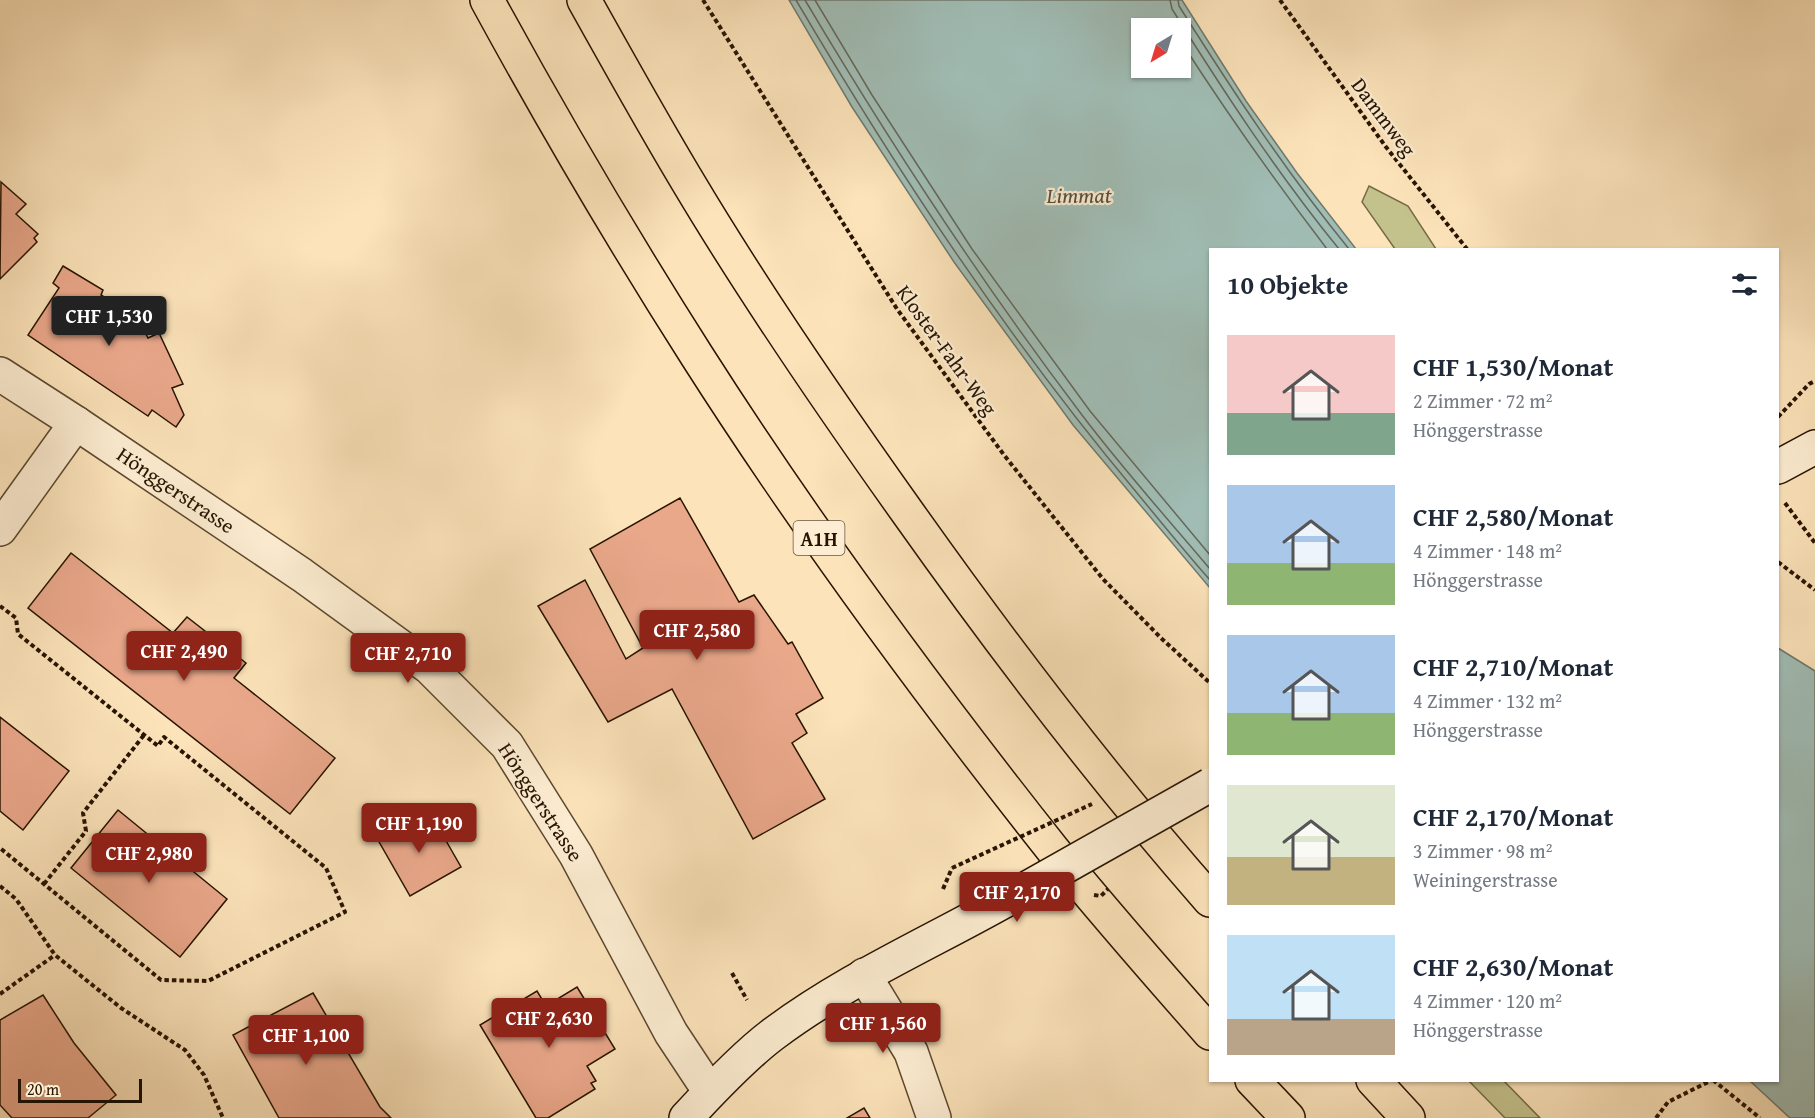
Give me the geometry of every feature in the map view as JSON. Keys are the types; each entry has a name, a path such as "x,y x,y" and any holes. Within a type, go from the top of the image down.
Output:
{"highway":[{"name":"A1H","path":"487,0 570,147 697,357 814,531 933,694 1054,850 1209,1032"},
{"path":"584,0 707,213 789,343 982,618 1103,773 1209,899"},
{"path":"1254,1082 1288,1118"},
{"path":"1375,1082 1408,1118"}],"street":[{"name":"Hönggerstrasse","path":"0,374 302,575 430,669 507,745 576,855 671,1033 710,1092"},
{"path":"0,529 76,423"},
{"path":"1779,466 1815,447"},
{"path":"686,1118 710,1092 770,1036 837,991 987,911 1209,786"},
{"path":"864,975 911,1052 934,1118"}],"path":[{"name":"Kloster-Fahr-Weg","path":"703,0 897,309 1004,455 1102,579 1209,682"},
{"name":"Dammweg","path":"1280,0 1386,147 1466,248"},
{"path":"1779,416 1809,384 1815,381"},
{"path":"1785,502 1815,543"},
{"path":"1779,563 1815,590"},
{"path":"0,606 16,618 18,634 158,746 164,737 326,868 345,912 207,981 161,980 0,848"},
{"path":"44,884 86,831 82,813 144,735"},
{"path":"952,868 1096,803"},
{"path":"0,886 16,899 55,956 121,1008 185,1050 204,1076 223,1118"},
{"path":"0,994 55,956"},
{"path":"732,973 747,1000"},
{"path":"1656,1118 1668,1102 1708,1082"},
{"path":"1715,1082 1760,1118"}],"shaded area":[{"path":"1369,186 1408,206 1435,248 1394,248 1362,202"},
{"path":"1470,1082 1505,1082 1540,1118 1505,1118"}],"water":[{"name":"Limmat","path":"789,0 1182,0 1246,101 1297,173 1355,248 1209,248 1209,587 1073,425 954,262 852,107"},
{"path":"1779,649 1815,671 1815,1118 1790,1118 1751,1082 1779,1082"}],"building":[{"path":"1,182 26,204 16,214 38,234 34,238 37,242 0,279"},
{"path":"63,266 103,290 101,295 139,320 148,338 159,333 183,384 172,388 184,415 176,427 152,410 148,416 28,335 59,288 53,283"},
{"path":"680,498 739,602 754,595 788,644 792,642 823,698 796,714 807,733 792,743 825,799 753,839 672,689 608,722 538,606 585,580 626,659 643,648 590,549"},
{"path":"71,553 173,633 187,617 246,663 234,678 335,758 290,814 28,608"},
{"path":"0,717 69,771 23,830 0,811"},
{"path":"118,810 227,899 180,957 71,868"},
{"path":"429,811 461,867 410,896 378,840"},
{"path":"577,987 615,1049 587,1066 596,1081 591,1083 595,1089 548,1118 536,1118 480,1025 537,991 546,1006"},
{"path":"313,993 380,1107 391,1118 279,1118 233,1035"},
{"path":"43,995 74,1043 116,1095 88,1118 12,1118 0,1105 0,1020"},
{"path":"864,1108 870,1118 847,1118"}]}
